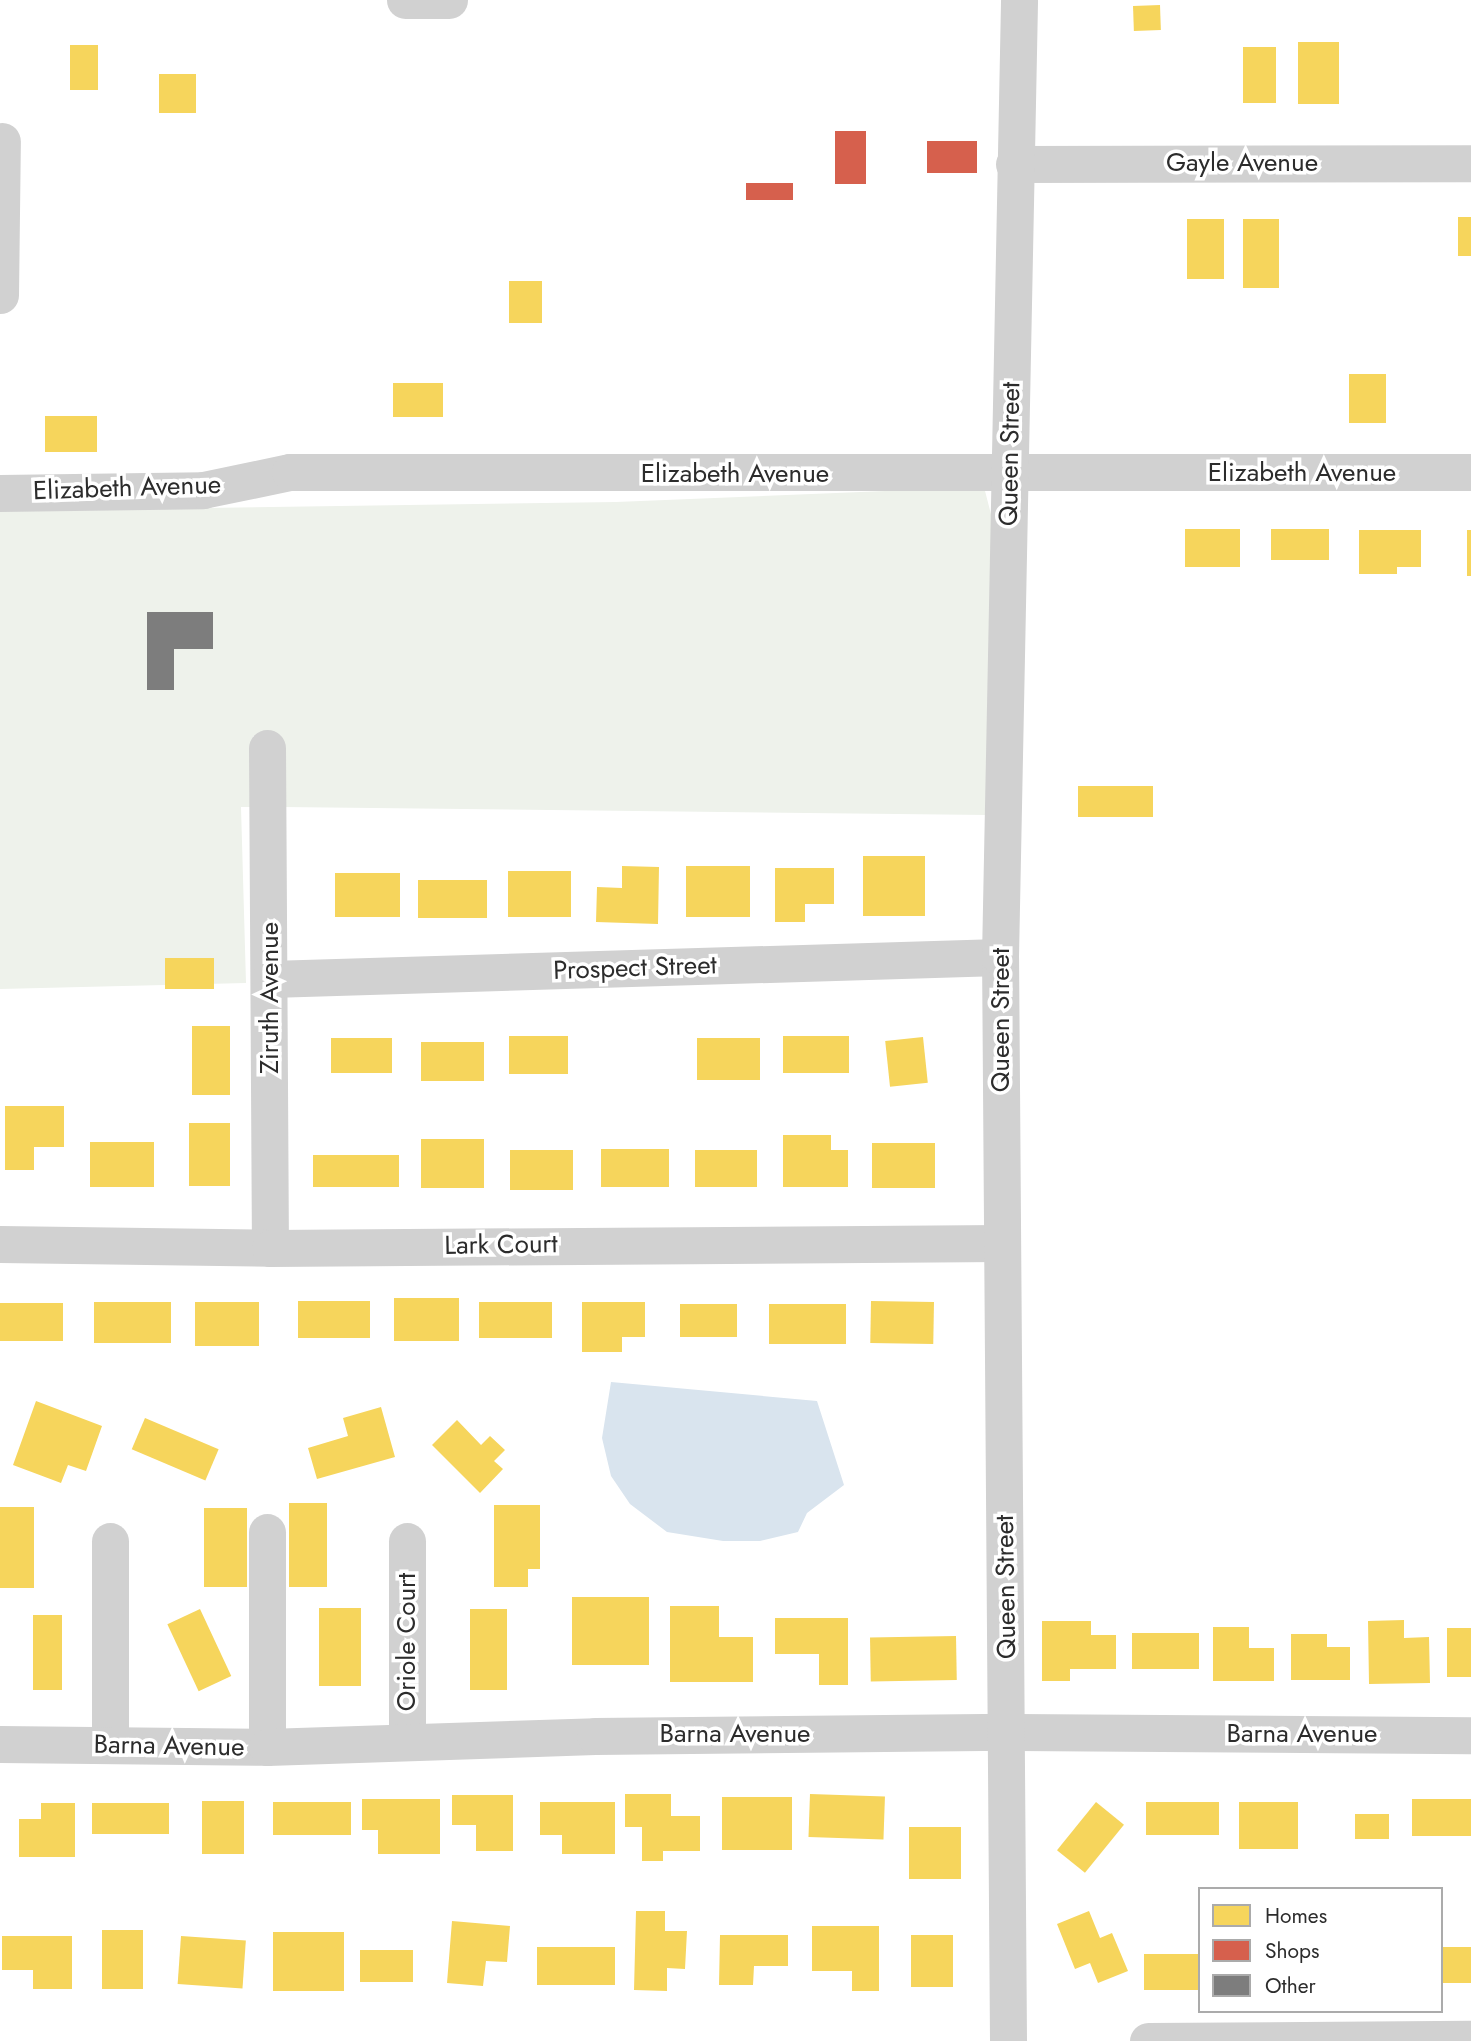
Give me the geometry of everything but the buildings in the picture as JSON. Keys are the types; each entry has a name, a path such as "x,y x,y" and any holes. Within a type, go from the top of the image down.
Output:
{"street":[{"path":"405,0 449,0"},
{"name":"Queen Street","path":"1008,2041 1000,957 1019,0"},
{"path":"0,295 2,141"},
{"name":"Gayle Avenue","path":"1014,164 1471,163"},
{"name":"Elizabeth Avenue","path":"0,493 203,490 290,472 1471,472"},
{"name":"Ziruth Avenue","path":"267,748 270,1248"},
{"name":"Prospect Street","path":"270,979 1000,957"},
{"name":"Lark Court","path":"0,1244 270,1248 1002,1243"},
{"path":"267,1532 267,1747"},
{"path":"110,1541 110,1745"},
{"name":"Oriole Court","path":"407,1541 407,1742"},
{"name":"Barna Avenue","path":"0,1744 267,1747 595,1735 1007,1732 1471,1735"},
{"path":"1148,2041 1471,2039"}],"shaded area":[{"path":"984,487 993,522 988,815 282,807 281,735 253,736 253,807 241,807 246,983 0,989 0,511 616,502"},
{"path":"611,1382 817,1401 844,1485 807,1513 798,1532 760,1541 723,1541 667,1532 630,1504 611,1476 602,1438"}]}
